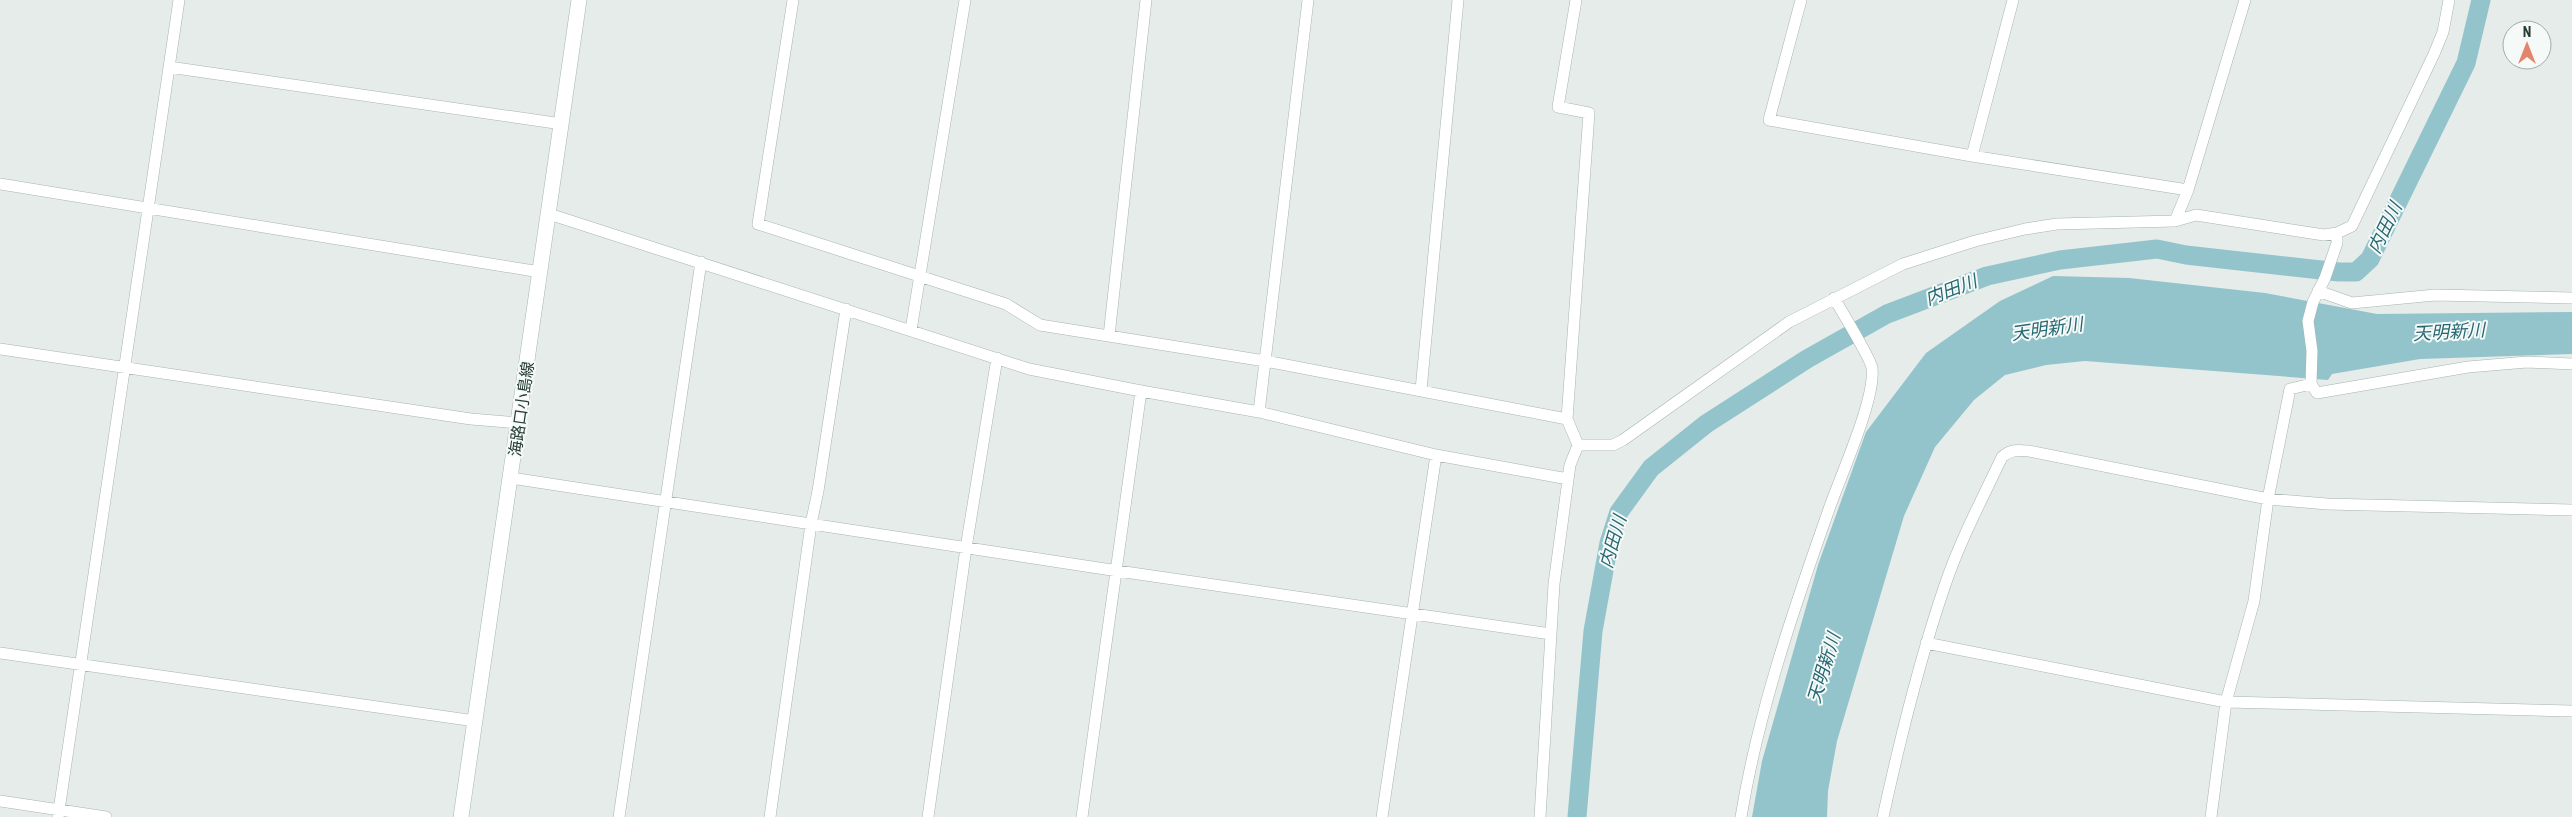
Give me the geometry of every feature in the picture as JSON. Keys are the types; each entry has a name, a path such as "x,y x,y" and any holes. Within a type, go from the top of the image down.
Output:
{"main road":[{"name":"海路口小島線","path":"461,817 579,0"}],"street":[{"path":"59,813 179,0"},
{"path":"793,0 758,224 921,275 1006,304 1040,325 1265,361 1567,419"},
{"path":"911,330 965,0"},
{"path":"1109,336 1146,0"},
{"path":"1259,412 1308,0"},
{"path":"1421,390 1458,0"},
{"path":"1540,817 1554,584 1570,465 1578,445 1567,419 1590,113 1558,107 1576,0"},
{"path":"1801,0 1769,120 1972,156 2188,190"},
{"path":"1972,156 2013,0"},
{"path":"2175,221 2188,190 2245,0"},
{"path":"2449,0 2442,32 2434,54 2352,226 2337,238 2325,278 2315,297 2308,321 2312,351 2311,384 2317,393 2468,367 2527,362 2572,364"},
{"path":"169,67 562,124"},
{"path":"0,184 540,272"},
{"path":"548,214 1029,368 1141,392 1259,412 1436,455 1568,479"},
{"path":"1578,445 1613,445 1623,440 1768,336 1834,298 1904,264 1975,241 2057,224 2175,221 2196,215 2337,238"},
{"path":"619,817 701,262"},
{"path":"2315,297 2352,303 2435,295 2572,298"},
{"path":"1741,817 1748,776 1769,694 1827,513 1870,398 1872,366 1834,298"},
{"path":"770,817 811,524 846,309"},
{"path":"0,349 461,418 519,423"},
{"path":"928,817 966,548 997,358"},
{"path":"2211,817 2226,702 2254,602 2268,499 2290,389 2311,384"},
{"path":"1082,817 1118,571 1141,392"},
{"path":"1883,817 1897,750 1926,643 1959,547 2002,457 2007,453 2015,450 2029,451 2268,499 2327,504 2572,510"},
{"path":"1382,817 1436,455"},
{"path":"511,478 1118,571 1551,634"},
{"path":"1926,643 2226,702 2572,711"},
{"path":"0,653 475,721"},
{"path":"0,801 59,813 106,817"}],"water":[{"name":"天明新川","path":"2053,276 2129,278 2265,293 2377,314 2572,312 2572,354 2420,359 2332,374 2328,380 2085,361 2046,365 2005,375 1974,400 1935,447 1904,516 1837,741 1828,791 1827,817 1752,817 1762,761 1818,565 1866,432 1926,353 2000,301"}],"waterway":[{"name":"内田川","path":"1577,817 1593,631 1609,543 1619,512 1651,468 1706,424 1807,359 1887,314 1987,276 2060,260 2157,249 2186,255 2339,272 2356,272 2370,259 2466,63 2481,0"}]}
